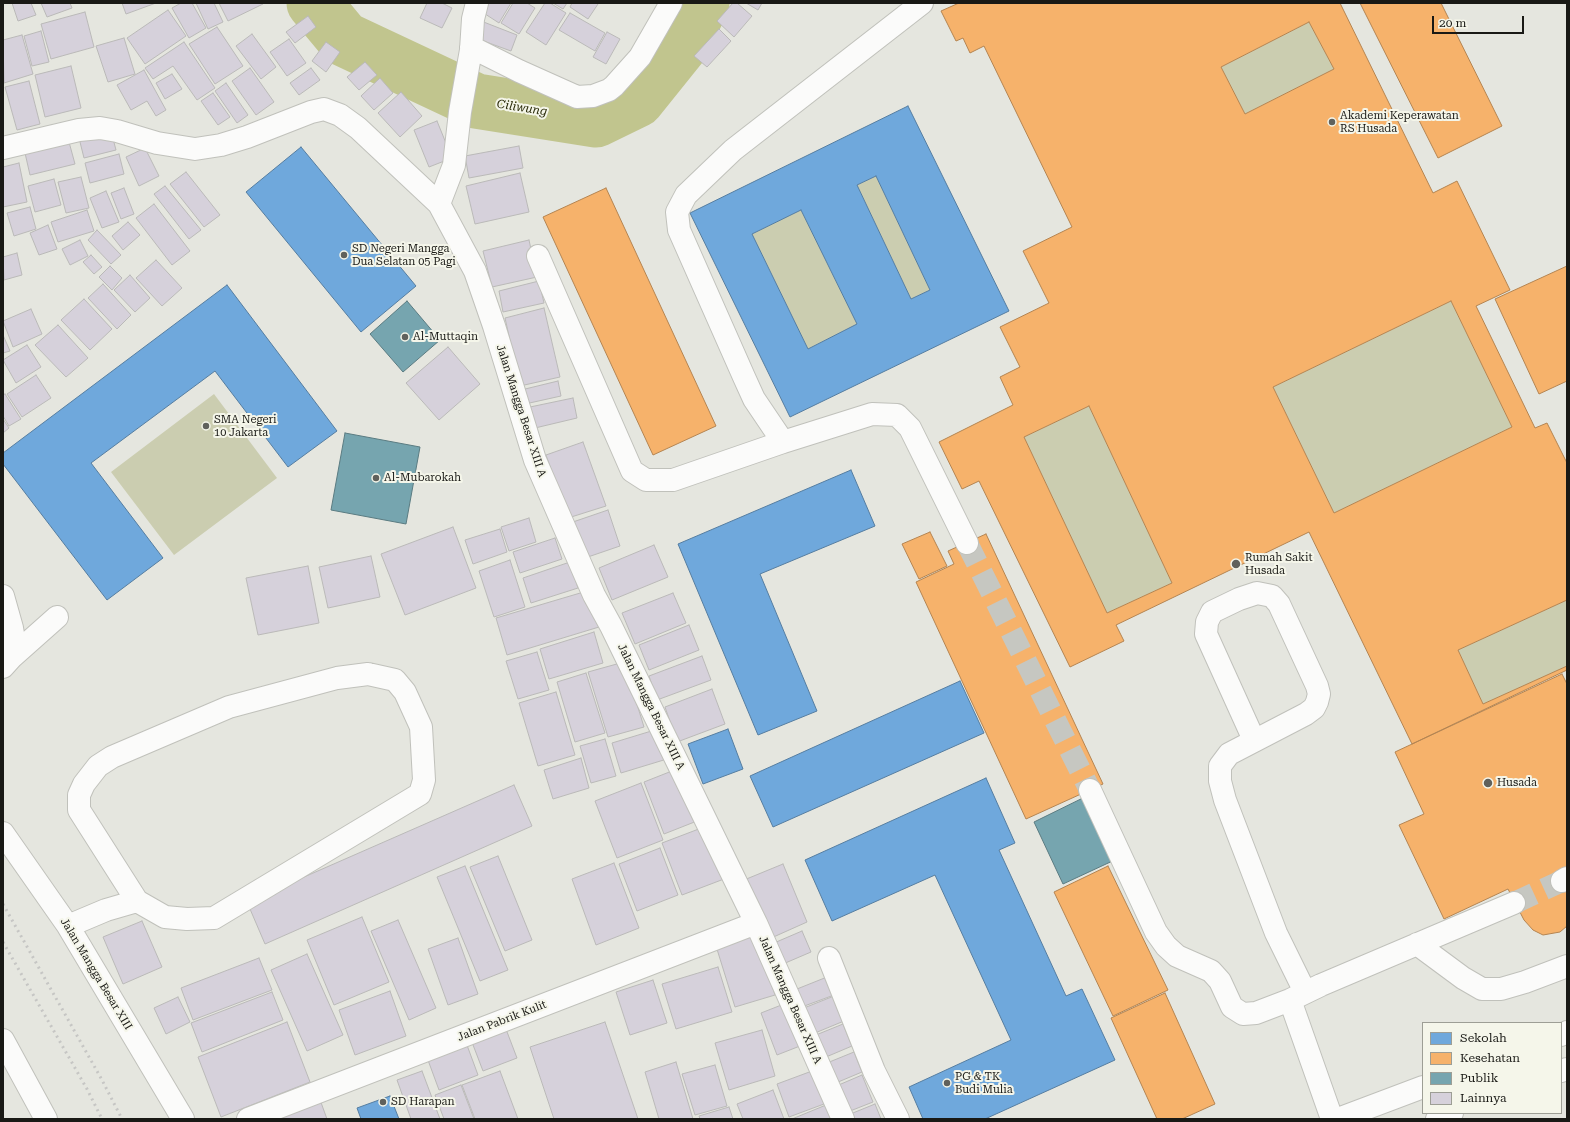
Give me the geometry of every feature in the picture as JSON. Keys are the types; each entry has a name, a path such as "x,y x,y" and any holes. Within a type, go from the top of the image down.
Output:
{"street":[{"path":"439,204 454,165 463,90 471,49 473,19 477,3"},
{"path":"471,49 577,97 592,96 610,90 640,57 671,3"},
{"path":"783,442 754,399 679,230 677,212 686,195 733,150 922,3"},
{"name":"Jalan Mangga Besar XIII A","path":"3,148 79,130 100,128 117,131 157,144 195,149 247,137 311,112 324,109 340,115 358,128 439,204 475,271 494,326 535,460 594,595 611,626 756,923 843,1119"},
{"path":"538,256 632,471 646,480 673,480 783,442 872,414 897,415 910,428 967,543"},
{"path":"1254,740 1206,634 1206,622 1212,612 1239,599 1257,593 1272,596 1279,604 1317,686 1319,694 1317,702 1310,711 1229,754 1220,766 1220,781 1225,800 1276,933 1298,996 1332,1119"},
{"path":"3,596 12,628 15,646 8,662"},
{"path":"8,662 57,617"},
{"path":"68,926 106,910 137,901 165,917 187,919 214,918 420,794 424,780 421,727 405,692 395,680 368,674 337,678 229,707 112,757 98,766 84,784 80,795 79,810 137,901"},
{"path":"1090,790 1156,932 1166,946 1178,956 1211,971 1220,981 1232,1007 1243,1014 1256,1014 1514,902"},
{"name":"Jalan Mangga Besar XIII","path":"3,834 68,926 183,1119"},
{"name":"Jalan Pabrik Kulit","path":"248,1119 756,923"},
{"path":"1417,944 1463,978 1482,989 1501,989 1519,984 1567,966"},
{"path":"829,958 874,1070 898,1119"},
{"path":"3,1040 46,1119"},
{"path":"1338,1119 1422,1087"},
{"path":"1437,1119 1450,1114"}],"green space":[{"path":"1309,22 1334,69 1245,114 1221,67"},
{"path":"876,176 930,290 911,299 857,185"},
{"path":"801,210 857,324 808,349 752,234"},
{"path":"1451,301 1512,427 1334,513 1273,387"},
{"path":"214,394 277,478 174,555 111,472"},
{"path":"1089,406 1172,583 1107,613 1024,437"},
{"path":"1567,600 1567,666 1483,704 1458,650"}],"building: Sekolah":[{"path":"908,106 1009,311 790,417 690,213","holes":["876,176 930,290 911,299 857,185","801,210 857,324 808,349 752,234"]},
{"name":"SD Negeri Mangga Dua Selatan 05 Pagi","path":"301,147 416,286 361,332 246,192"},
{"path":"227,285 337,431 288,467 215,371 91,463 163,558 107,600 3,464 3,453"},
{"path":"851,470 875,526 760,574 817,711 758,735 678,544"},
{"path":"960,681 984,733 773,827 750,776"},
{"path":"728,729 743,769 703,784 688,744"},
{"path":"986,778 1015,843 999,850 1066,996 1082,989 1115,1060 985,1119 923,1119 909,1087 1011,1040 935,875 832,921 805,860"},
{"name":"SD Harapan","path":"390,1096 399,1119 361,1119 357,1108"}],"building: Kesehatan":[{"path":"959,3 1340,3 1433,193 1457,181 1510,290 1476,306 1535,428 1547,423 1567,463 1567,600 1458,650 1483,704 1567,666 1567,670 1412,744 1309,532 1116,625 1124,641 1070,667 979,481 962,489 939,442 1013,405 1000,377 1020,367 1000,327 1049,303 1023,251 1072,227 984,46 970,53 963,38 956,41 941,11","holes":["1309,22 1334,69 1245,114 1221,67","1451,301 1512,427 1334,513 1273,387","1089,406 1172,583 1107,613 1024,437"]},
{"path":"1360,3 1441,3 1502,126 1438,158"},
{"path":"606,188 716,426 653,455 543,217"},
{"path":"1567,266 1567,381 1539,394 1495,299"},
{"path":"930,532 947,566 919,579 902,544"},
{"path":"986,534 1103,784 1026,819 916,582 954,564 948,551"},
{"name":"Husada","path":"1562,674 1567,684 1567,926 1560,932 1543,935 1533,930 1524,920 1508,889 1444,919 1399,825 1424,814 1395,752"},
{"path":"1108,866 1168,990 1113,1016 1054,892"},
{"path":"1165,993 1215,1104 1182,1119 1157,1119 1111,1018"}],"building: Publik":[{"name":"Al-Muttaqin","path":"407,301 440,340 403,372 370,334"},
{"name":"Al-Mubarokah","path":"345,433 420,447 406,524 331,510"},
{"path":"1089,795 1119,858 1063,884 1034,822"}],"building: Lainnya":[{"path":"12,3 31,3 36,15 18,21"},
{"path":"41,3 70,3 72,8 47,17"},
{"path":"122,3 156,3 126,14"},
{"path":"181,3 192,3 206,28 189,38 172,8"},
{"path":"196,3 214,3 223,22 208,29"},
{"path":"219,3 262,3 263,4 228,21"},
{"path":"427,3 442,3 452,8 442,28 420,18"},
{"path":"484,3 511,3 499,23 479,10"},
{"path":"513,3 527,3 535,8 519,34 501,23"},
{"path":"545,3 550,3 566,13 546,45 526,32"},
{"path":"553,3 567,3 563,9"},
{"path":"572,3 598,4 588,19 570,7"},
{"path":"733,3 737,3 752,16 734,37 717,21"},
{"path":"746,3 762,3 758,10"},
{"path":"168,10 186,36 145,64 127,38"},
{"path":"85,12 94,47 51,59 41,24"},
{"path":"570,13 605,33 595,51 559,30"},
{"path":"308,16 316,27 295,43 286,32"},
{"path":"481,21 517,35 511,51 475,38"},
{"path":"217,27 243,66 215,84 189,44"},
{"path":"719,29 731,41 707,67 694,56"},
{"path":"41,31 49,62 32,66 24,36"},
{"path":"607,32 620,39 606,64 593,57"},
{"path":"252,34 276,67 261,79 236,46"},
{"path":"22,35 33,74 4,83 3,40"},
{"path":"124,38 135,74 108,82 96,46"},
{"path":"289,39 306,63 287,76 270,52"},
{"path":"184,42 215,88 197,100 173,66 153,79 145,68"},
{"path":"326,42 340,52 326,72 312,61"},
{"path":"365,62 377,75 359,90 347,77"},
{"path":"71,66 81,108 45,117 35,75"},
{"path":"250,68 274,102 256,115 232,81"},
{"path":"311,68 320,80 299,95 290,83"},
{"path":"144,70 166,110 156,116 147,101 131,110 117,85"},
{"path":"172,74 182,89 165,99 156,83"},
{"path":"380,78 393,93 374,110 361,96"},
{"path":"29,81 40,124 17,130 5,87"},
{"path":"226,83 248,115 237,123 215,91"},
{"path":"401,92 422,116 400,137 378,113"},
{"path":"213,93 230,117 218,125 201,101"},
{"path":"437,121 452,158 429,167 414,130"},
{"path":"111,131 116,150 84,158 79,138"},
{"path":"69,142 75,164 30,175 25,153"},
{"path":"519,146 523,168 469,178 465,156"},
{"path":"145,148 159,176 139,186 126,157"},
{"path":"119,154 124,174 90,183 85,163"},
{"path":"19,163 27,202 3,207 3,167"},
{"path":"186,172 220,215 204,227 170,184"},
{"path":"520,173 529,212 475,224 466,186"},
{"path":"81,177 89,208 66,213 58,182"},
{"path":"54,179 61,205 35,212 28,186"},
{"path":"165,186 201,230 189,239 154,194"},
{"path":"124,188 134,214 121,219 111,193"},
{"path":"106,191 119,222 102,228 90,198"},
{"path":"154,204 190,251 172,265 136,218"},
{"path":"30,207 36,229 14,236 7,213"},
{"path":"87,210 94,231 58,242 51,222"},
{"path":"128,222 140,235 123,250 112,236"},
{"path":"48,225 57,249 39,255 30,233"},
{"path":"97,230 121,255 111,264 88,240"},
{"path":"80,240 88,256 70,265 62,249"},
{"path":"529,240 537,277 492,287 483,251"},
{"path":"17,253 22,275 4,280 3,257"},
{"path":"91,255 102,267 94,274 83,262"},
{"path":"156,260 182,288 162,306 136,278"},
{"path":"110,266 122,278 112,290 99,277"},
{"path":"130,275 150,298 135,312 114,290"},
{"path":"539,281 544,303 503,312 499,291"},
{"path":"103,284 131,315 117,329 88,298"},
{"path":"84,299 112,329 90,350 61,320"},
{"path":"544,308 560,377 520,386 505,318"},
{"path":"31,309 42,334 13,347 3,321"},
{"path":"58,325 88,358 66,377 35,345"},
{"path":"3,335 10,351 3,353"},
{"path":"27,345 41,367 16,383 3,360"},
{"path":"448,347 480,384 439,420 406,383"},
{"path":"36,375 51,398 22,417 7,394"},
{"path":"558,381 561,396 525,404 521,390"},
{"path":"5,394 21,419 9,426 3,416 3,395"},
{"path":"573,398 577,418 535,428 530,407"},
{"path":"3,419 9,428 3,433"},
{"path":"583,442 606,506 568,518 546,455"},
{"path":"608,510 620,546 582,559 570,523"},
{"path":"529,518 536,542 509,551 501,527"},
{"path":"453,527 476,588 405,615 381,554"},
{"path":"500,529 507,552 473,564 465,540"},
{"path":"555,538 562,559 520,573 513,552"},
{"path":"654,545 668,577 612,600 599,568"},
{"path":"371,556 380,597 328,608 319,567"},
{"path":"510,560 525,607 494,617 479,571"},
{"path":"570,562 578,588 531,603 523,578"},
{"path":"308,566 319,623 258,635 246,578"},
{"path":"587,591 599,627 507,655 496,618"},
{"path":"673,593 686,623 635,644 622,613"},
{"path":"689,625 699,650 649,670 639,645"},
{"path":"594,632 603,663 549,679 540,649"},
{"path":"537,652 549,690 518,699 506,661"},
{"path":"702,656 711,680 657,700 649,676"},
{"path":"624,662 644,727 608,737 588,672"},
{"path":"586,673 605,733 575,742 557,682"},
{"path":"712,689 725,724 677,742 665,707"},
{"path":"556,692 575,755 538,766 519,703"},
{"path":"658,729 667,759 621,773 612,743"},
{"path":"605,739 616,776 591,783 580,746"},
{"path":"581,758 589,788 553,799 544,770"},
{"path":"677,769 697,821 664,834 644,782"},
{"path":"641,783 663,840 617,858 595,801"},
{"path":"514,785 532,826 265,944 247,902"},
{"path":"704,827 724,879 682,895 662,843"},
{"path":"660,848 678,895 637,911 619,864"},
{"path":"498,856 532,940 505,951 470,867"},
{"path":"614,863 639,928 596,945 572,879"},
{"path":"783,864 807,922 769,939 744,880"},
{"path":"465,866 508,970 480,981 437,877"},
{"path":"362,917 389,982 334,1005 307,940"},
{"path":"398,920 436,1008 409,1020 371,931"},
{"path":"142,921 162,967 123,984 103,937"},
{"path":"802,931 811,952 783,964 774,943"},
{"path":"756,934 775,995 735,1007 716,946"},
{"path":"458,938 478,994 448,1005 428,949"},
{"path":"307,954 343,1035 307,1051 271,970"},
{"path":"259,958 272,990 193,1020 181,988"},
{"path":"718,967 732,1012 676,1029 662,984"},
{"path":"827,977 834,995 799,1008 792,991"},
{"path":"653,980 667,1023 630,1035 616,992"},
{"path":"390,991 406,1036 355,1055 339,1010"},
{"path":"272,992 283,1020 202,1052 191,1023"},
{"path":"834,996 844,1021 815,1033 804,1008"},
{"path":"178,997 190,1022 166,1034 154,1008"},
{"path":"784,1004 800,1046 777,1055 761,1013"},
{"path":"287,1022 310,1082 221,1117 198,1057"},
{"path":"605,1022 638,1119 554,1119 530,1047"},
{"path":"504,1024 517,1058 483,1071 470,1037"},
{"path":"843,1024 852,1046 826,1057 816,1035"},
{"path":"762,1030 775,1076 729,1090 715,1043"},
{"path":"464,1037 478,1075 439,1090 425,1052"},
{"path":"854,1052 862,1072 831,1085 822,1065"},
{"path":"676,1062 693,1119 659,1119 645,1072"},
{"path":"715,1065 727,1106 695,1115 682,1074"},
{"path":"422,1071 440,1119 411,1119 397,1080"},
{"path":"500,1071 518,1119 475,1119 462,1085"},
{"path":"812,1071 824,1104 789,1117 777,1084"},
{"path":"862,1075 873,1102 845,1113 834,1087"},
{"path":"461,1085 474,1119 444,1119 435,1095"},
{"path":"773,1090 784,1119 743,1119 737,1104"},
{"path":"319,1097 327,1119 260,1119"},
{"path":"875,1104 881,1119 850,1119 848,1115"},
{"path":"826,1105 831,1119 792,1119"},
{"path":"729,1107 733,1119 700,1119 699,1116"}],"waterway":[{"name":"Ciliwung","path":"314,3 344,39 476,101 596,120 637,100 682,44 702,3"}],"tunnel":[{"path":"967,543 1090,790"},
{"path":"1514,903 1562,881"}],"railway":[{"path":"3,904 102,1080 122,1119"},
{"path":"3,942 87,1089 102,1119"}],"place":[{"name":"Akademi Keperawatan RS Husada","path":"1332,122"},
{"name":"SD Negeri Mangga Dua Selatan 05 Pagi","path":"344,255"},
{"name":"Al-Muttaqin","path":"405,337"},
{"name":"SMA Negeri 10 Jakarta","path":"206,426"},
{"name":"Al-Mubarokah","path":"376,478"},
{"name":"Rumah Sakit Husada","path":"1236,564"},
{"name":"Husada","path":"1488,783"},
{"name":"PG & TK Budi Mulia","path":"947,1083"},
{"name":"SD Harapan","path":"383,1102"}]}
